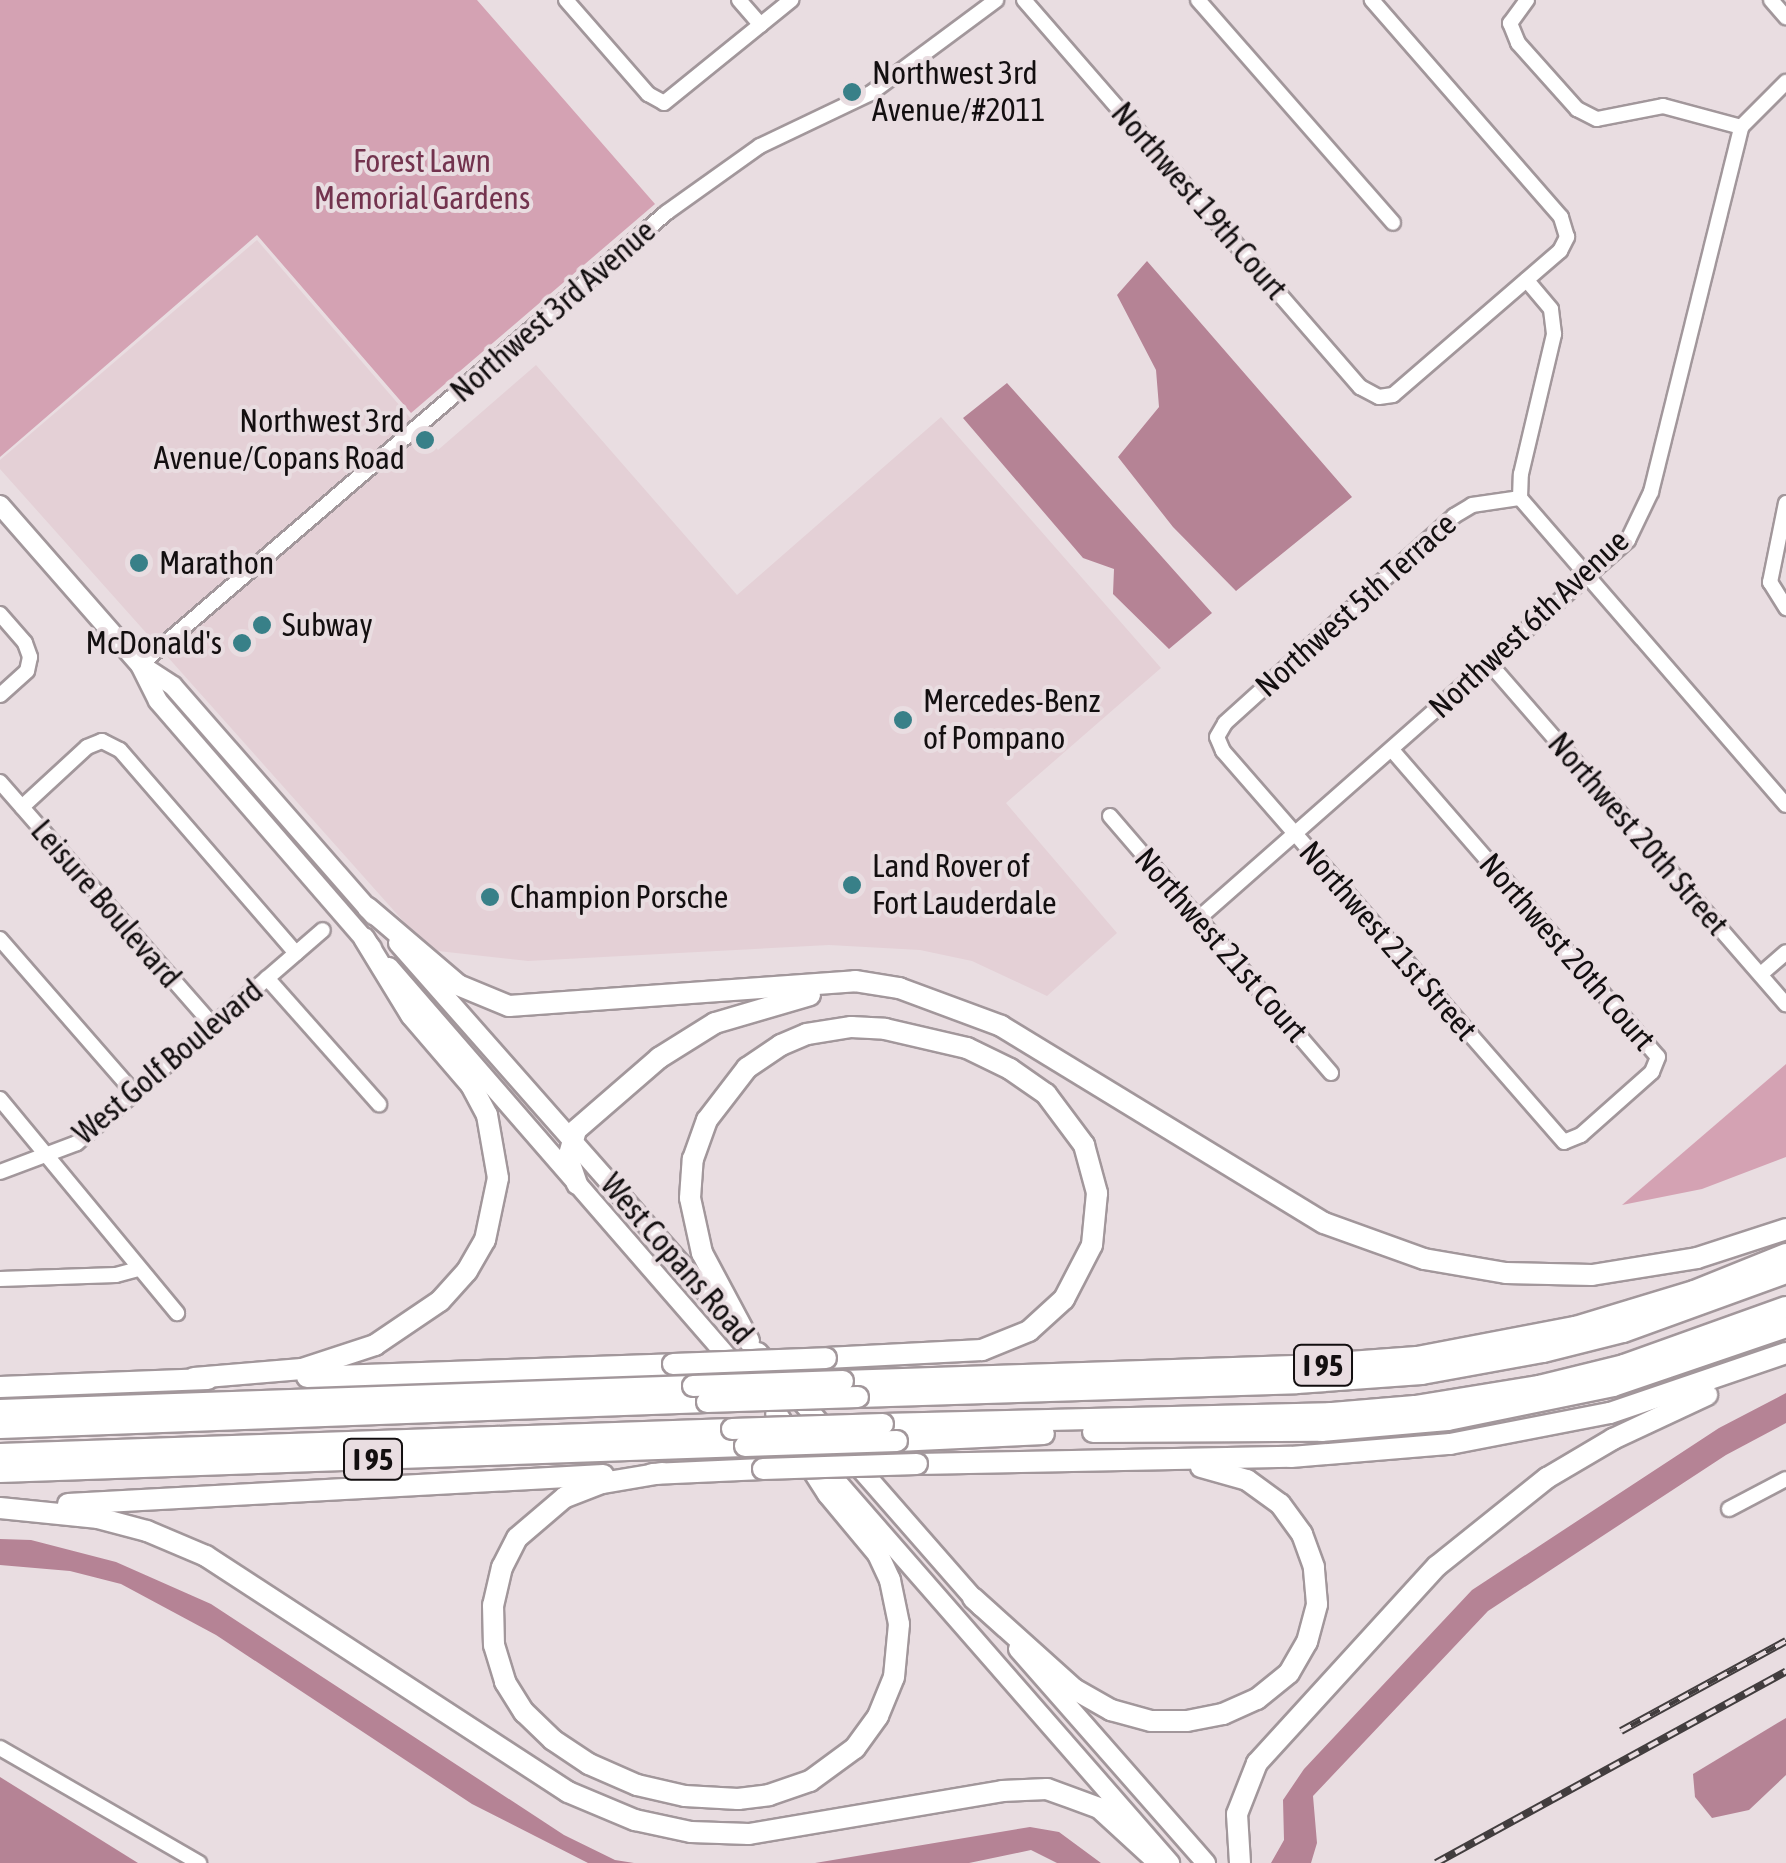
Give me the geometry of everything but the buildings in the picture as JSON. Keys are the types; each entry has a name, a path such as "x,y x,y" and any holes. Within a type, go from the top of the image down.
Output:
{"highway":[{"path":"368,908 458,985 509,1006 856,981 892,986 941,1002 1019,1036 1305,1213 1364,1241 1424,1259 1506,1273 1592,1275 1686,1260 1786,1229"},
{"path":"194,1378 302,1368 364,1350 408,1326 440,1301 467,1271 485,1240 498,1178 487,1115 471,1085 412,1016 364,938"},
{"path":"577,1184 568,1158 570,1138 676,1046 755,1008 837,991 941,1002"},
{"path":"0,1387 982,1350 1029,1330 1064,1299 1092,1245 1097,1193 1084,1145 1046,1094 1010,1069 966,1048 885,1028 807,1034 780,1045 747,1068 707,1120 693,1159 690,1198 702,1253 749,1341"},
{"name":"I 95","path":"0,1410 700,1394 844,1381 1294,1366 1417,1356 1576,1327 1694,1291 1786,1254"},
{"path":"0,1428 700,1394 858,1397 1298,1383 1422,1374 1543,1352 1624,1332 1786,1273"},
{"path":"890,1433 1415,1406 1513,1391 1624,1365 1786,1307"},
{"name":"I 95","path":"0,1472 890,1433 1322,1431 1448,1420 1531,1406 1640,1378 1786,1327"},
{"path":"0,1508 763,1468 1356,1454 1478,1440 1644,1403 1786,1356"},
{"path":"1240,1863 1237,1814 1257,1763 1454,1550 1509,1505 1591,1450 1786,1356"},
{"path":"662,1473 574,1493 524,1528 506,1558 493,1606 494,1645 506,1682 524,1712 553,1740 589,1764 637,1785 685,1796 738,1799 770,1796 810,1781 854,1748 878,1716 894,1677 900,1624 895,1596 878,1554 828,1494 776,1413"},
{"path":"0,1454 738,1438"},
{"path":"973,1598 1074,1689 1128,1716 1162,1722 1200,1720 1235,1710 1277,1686 1302,1652 1315,1618 1316,1578 1302,1534 1280,1504 1247,1480 1154,1460"},
{"path":"0,1508 111,1522 206,1556 568,1792 635,1820 711,1834 766,1833 1002,1792 1047,1789 1099,1808 1160,1863"}],"main road":[{"name":"West Copans Road","path":"0,505 140,665 158,702 1170,1863"},
{"name":"West Copans Road","path":"140,665 173,686 1206,1863"}],"street":[{"path":"566,0 648,94 664,103 791,0"},
{"path":"738,0 761,25"},
{"name":"Northwest 3rd Avenue","path":"140,665 666,213 760,146 871,94 996,0"},
{"name":"Northwest 19th Court","path":"1024,0 1360,387 1379,397 1393,396 1527,280"},
{"path":"1198,0 1392,223"},
{"path":"1372,0 1560,217 1566,237 1560,251 1527,280 1551,309 1554,322 1520,498 1786,805"},
{"path":"1527,0 1510,23 1518,43 1578,109 1597,119 1664,106 1741,127 1786,82"},
{"path":"1771,0 1786,16"},
{"name":"Northwest 6th Avenue","path":"1199,918 1628,540 1651,492 1741,127"},
{"name":"Northwest 5th Terrace","path":"1217,737 1225,722 1454,516 1472,505 1520,498"},
{"path":"1786,503 1770,582 1786,608"},
{"path":"0,614 25,643 30,657 27,671 0,695"},
{"name":"Northwest 20th Street","path":"1490,664 1786,1004"},
{"name":"Northwest 21st Street","path":"1217,737 1222,751 1564,1142"},
{"path":"22,807 88,747 102,742 120,750 296,953"},
{"name":"Northwest 20th Court","path":"1392,750 1658,1057 1652,1072 1581,1134 1564,1142"},
{"name":"Leisure Boulevard","path":"0,782 213,1025"},
{"name":"Northwest 21st Court","path":"1110,816 1331,1073"},
{"name":"West Golf Boulevard","path":"0,1172 78,1143 323,930"},
{"path":"0,940 135,1094"},
{"path":"1761,974 1786,952"},
{"path":"268,978 379,1104"},
{"path":"0,1099 177,1313"},
{"path":"0,1280 116,1276 138,1269"},
{"path":"1730,1509 1786,1479"},
{"path":"0,1748 199,1863"}],"shaded area":[{"path":"257,240 438,450 536,365 737,595 941,417 1161,668 1006,803 1117,933 1047,996 972,961 920,950 829,945 528,961 429,950 0,469 0,460"},
{"path":"1147,261 1352,497 1236,591 1173,527 1118,457 1159,407 1156,370 1117,295"},
{"path":"1007,383 1212,613 1169,649 1113,594 1114,569 1083,558 963,418"},
{"path":"1786,1393 1786,1423 1726,1455 1488,1611 1313,1796 1317,1843 1311,1863 1271,1863 1284,1840 1283,1800 1304,1769 1472,1590 1719,1428"},
{"path":"0,1539 31,1540 116,1562 211,1604 564,1835 615,1860 634,1863 588,1863 472,1804 216,1635 121,1584 70,1571 0,1565"},
{"path":"1786,1718 1786,1775 1749,1810 1712,1818 1695,1797 1693,1774"},
{"path":"0,1777 138,1863 0,1863"},
{"path":"1030,1827 1059,1832 1101,1863 1057,1863 1031,1850 969,1863 815,1863"}],"green space":[{"name":"Forest Lawn Memorial Gardens","path":"0,0 477,0 655,204 411,413 257,235 0,457"},
{"path":"1786,1064 1786,1157 1702,1189 1622,1205"}],"railway":[{"path":"1621,1731 1786,1641"},
{"path":"1436,1863 1786,1671"}],"place":[{"name":"Northwest 3rd Avenue/#2011","path":"852,92"},
{"name":"Northwest 3rd Avenue/Copans Road","path":"425,440"},
{"name":"Marathon","path":"139,563"},
{"name":"Subway","path":"262,625"},
{"name":"McDonald's","path":"242,643"},
{"name":"Mercedes-Benz of Pompano","path":"903,720"},
{"name":"Land Rover of Fort Lauderdale","path":"852,885"},
{"name":"Champion Porsche","path":"490,897"}]}
